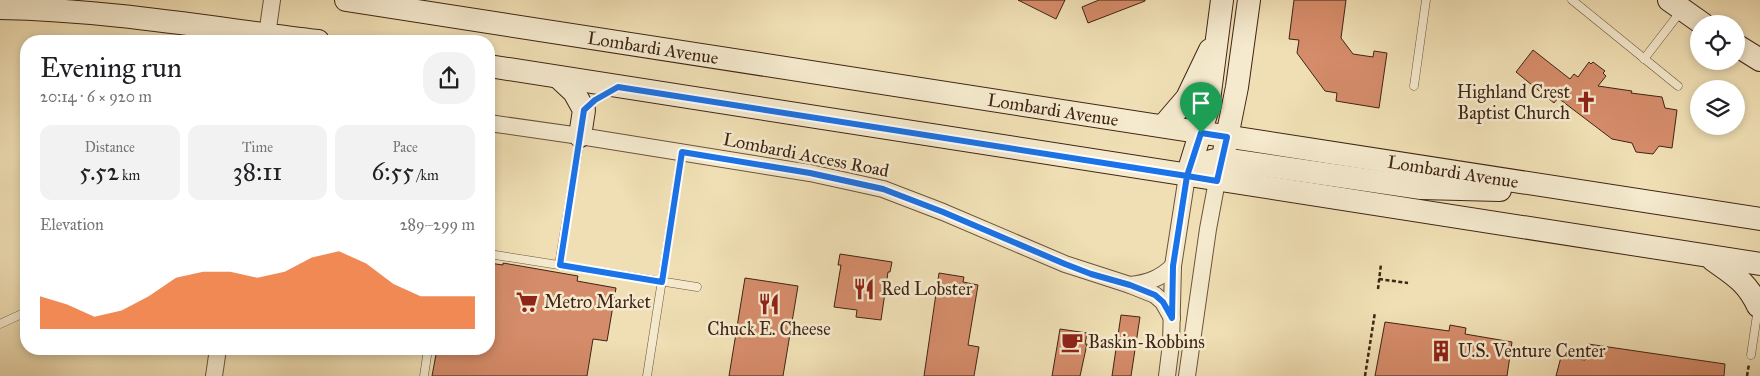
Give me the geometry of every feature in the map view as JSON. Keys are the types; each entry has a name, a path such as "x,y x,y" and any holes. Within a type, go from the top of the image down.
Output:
{"main road":[{"name":"Lombardi Avenue","path":"346,0 1163,126 1201,133 1225,148 1538,184 1760,219"},
{"path":"1187,176 1201,133 1211,90 1222,0"},
{"path":"1217,181 1238,87 1249,0"},
{"path":"1675,5 1690,15"},
{"path":"0,8 131,16 243,35"},
{"path":"1163,126 1187,98 1217,38"},
{"path":"1745,51 1760,60"},
{"path":"495,67 1217,181 1760,264"},
{"path":"558,77 574,92 584,110 580,136"},
{"path":"584,110 595,100 618,87"},
{"path":"1187,176 1202,164 1214,160 1225,148"},
{"path":"1707,256 1742,280 1759,305"}],"street":[{"path":"267,35 272,0"},
{"name":"Lombardi Access Road","path":"495,124 810,173 883,189 943,212 1065,264 1091,274 1130,285 1158,297 1172,318"},
{"path":"1167,376 1172,318 1173,266 1187,176"},
{"path":"1188,376 1208,229 1217,181"},
{"name":"Lombardi Access Road","path":"1130,285 1153,280 1173,266"},
{"path":"214,376 217,355"}],"lane":[{"path":"1414,86 1426,0"},
{"path":"1572,0 1678,86"},
{"path":"1644,59 1675,5"},
{"path":"560,265 580,136"},
{"path":"647,376 682,152"},
{"path":"495,255 697,288"},
{"path":"1750,355 1759,305"},
{"path":"0,324 20,315"},
{"path":"424,376 427,355"}],"path":[{"path":"1378,289 1382,264"},
{"path":"1379,279 1408,283"},
{"path":"1365,376 1375,312"}],"building":[{"path":"1018,0 1065,0 1056,19"},
{"path":"1099,0 1145,1 1088,23 1082,7"},
{"path":"1294,0 1346,0 1341,38 1353,54 1373,57 1374,51 1387,53 1379,108 1336,101 1337,93 1325,91 1297,53 1299,40 1289,39"},
{"name":"Highland Crest Baptist Church","path":"1533,50 1570,79 1574,74 1578,77 1589,62 1591,64 1593,62 1605,71 1603,73 1606,76 1598,86 1662,97 1665,108 1677,110 1672,148 1659,146 1653,154 1636,152 1632,143 1612,139 1558,98 1554,103 1516,72"},
{"path":"840,254 892,262 890,272 888,272 881,320 856,317 857,310 834,307 841,265 838,265"},
{"path":"503,263 578,276 577,281 616,288 607,341 593,339 587,376 432,376 436,355 495,355 495,264 503,265"},
{"path":"939,273 964,277 963,282 978,285 968,345 979,347 974,376 924,376"},
{"path":"745,278 798,286 783,376 729,376"},
{"path":"1121,315 1140,317 1131,376 1112,376"},
{"name":"U.S. Venture Center","path":"1385,322 1449,331 1450,325 1466,328 1465,334 1512,342 1507,376 1375,376"},
{"path":"1060,329 1087,333 1085,344 1087,344 1080,376 1052,376"},
{"path":"1588,344 1725,364 1724,376 1556,376 1561,357 1585,360"}],"place":[{"name":"Highland Crest Baptist Church","path":"1586,102"},
{"name":"Red Lobster","path":"864,289"},
{"name":"Metro Market","path":"527,302"},
{"name":"Chuck E. Cheese","path":"769,304"},
{"name":"Baskin-Robbins","path":"1072,342"},
{"name":"U.S. Venture Center","path":"1441,351"}],"route":[{"path":"1201,133 1187,176 618,87 595,100 584,110 560,265 662,282 682,152 837,178 902,195 1065,264 1155,295 1163,302 1172,318 1173,266 1187,176 1217,181 1227,137 1201,133"}]}
